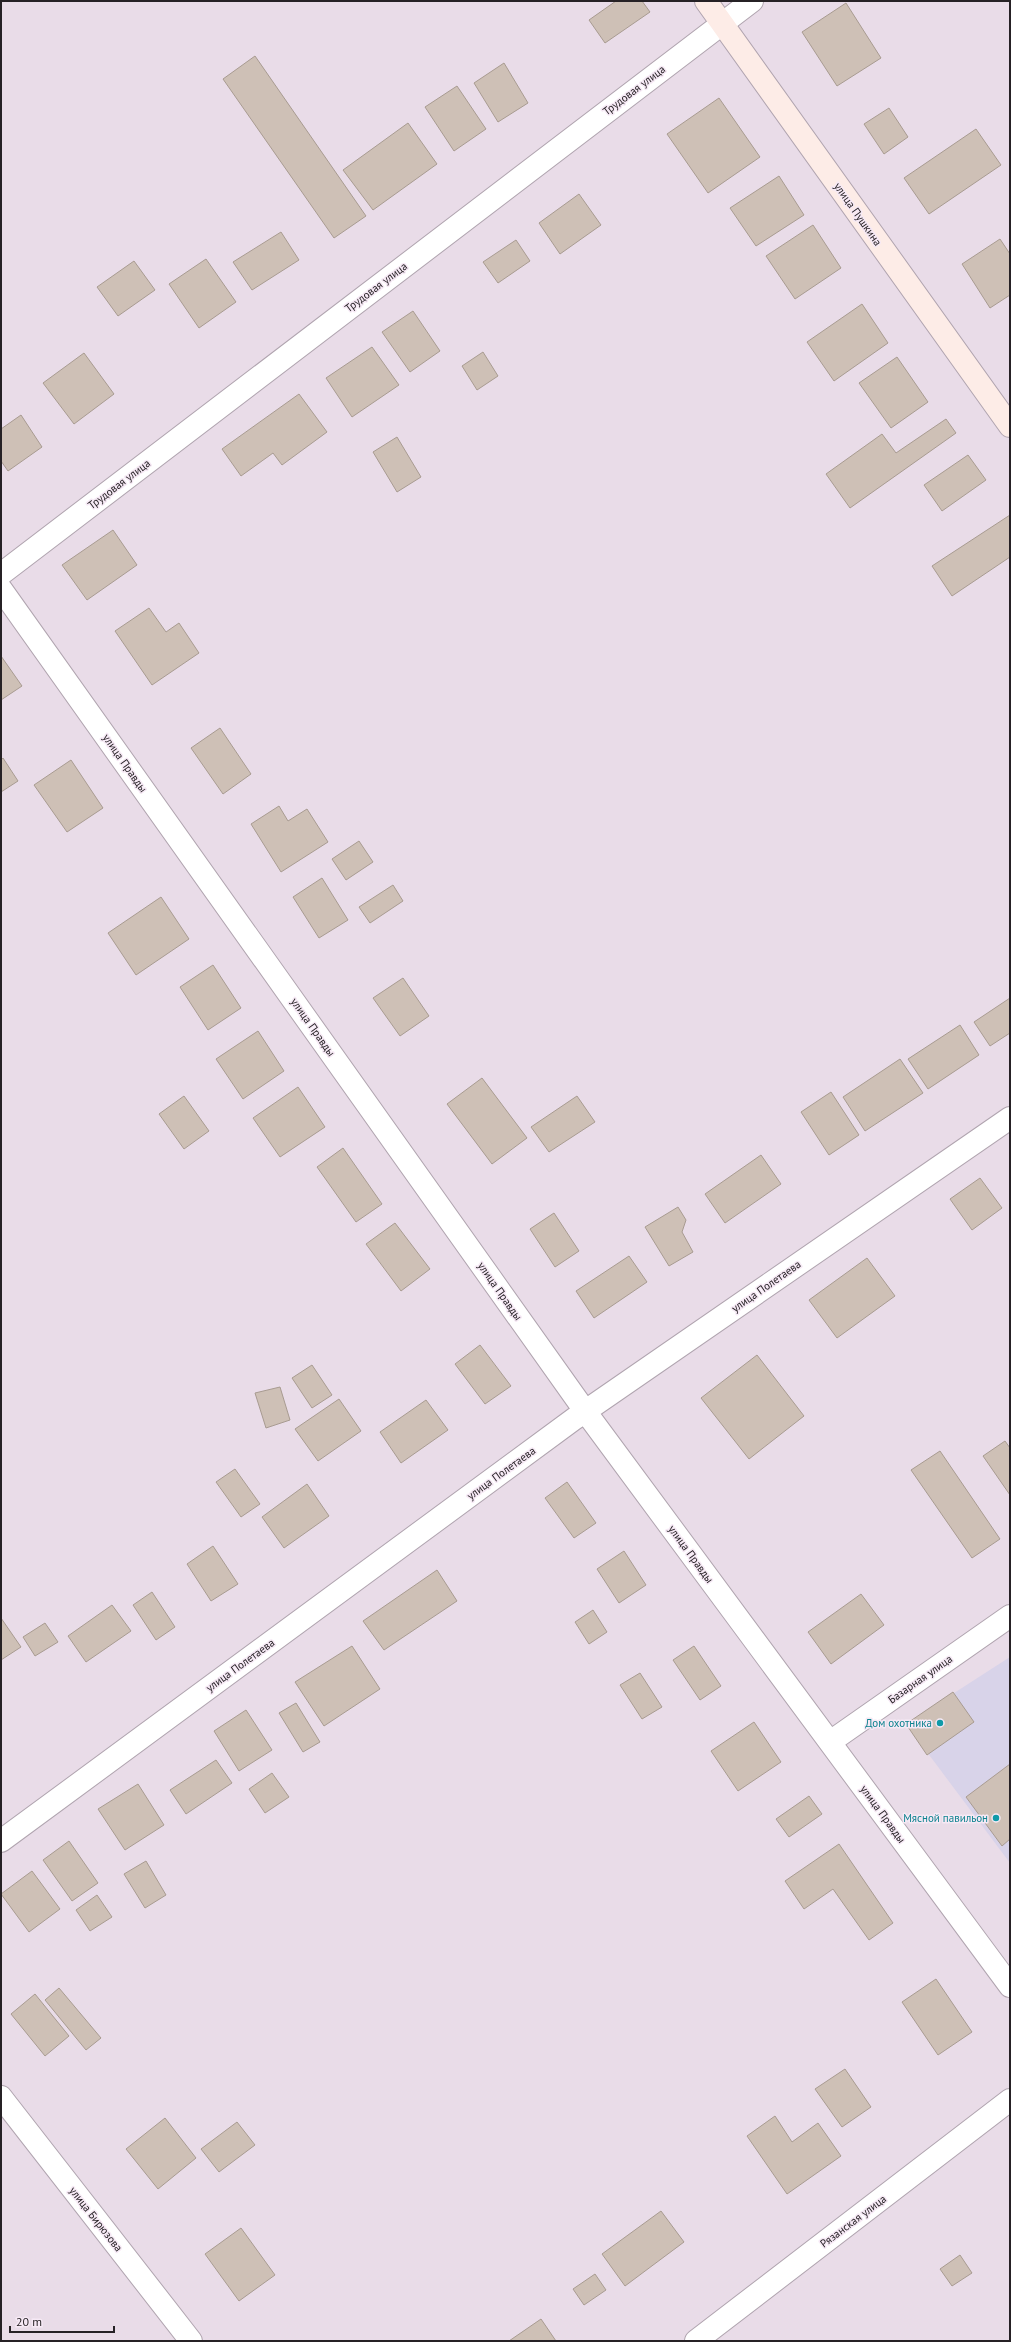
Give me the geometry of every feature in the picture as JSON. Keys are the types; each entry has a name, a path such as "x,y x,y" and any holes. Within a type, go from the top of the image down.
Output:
{"main road":[{"name":"улица Пушкина","path":"706,1 1010,426"}],"street":[{"name":"Трудовая улица","path":"1,574 752,1"},
{"name":"улица Правды","path":"1,589 585,1411 1010,1986"},
{"name":"улица Полетаева","path":"1,1841 585,1411 1010,1118"},
{"name":"Базарная улица","path":"830,1742 1010,1616"},
{"name":"улица Бирюзова","path":"1,2097 191,2341"},
{"name":"Рязанская улица","path":"696,2341 1010,2100"}],"shaded area":[{"path":"1010,1657 1010,1863 906,1724"}],"building":[{"path":"616,1 642,1 650,12 605,43 589,20"},
{"path":"846,3 881,58 837,86 802,32"},
{"path":"255,56 366,216 334,238 223,79"},
{"path":"504,63 528,103 498,122 474,83"},
{"path":"457,86 486,129 454,151 425,107"},
{"path":"719,98 760,157 708,193 667,134"},
{"path":"889,108 908,137 884,154 864,124"},
{"path":"408,123 437,164 373,210 343,170"},
{"path":"976,129 1001,165 929,214 904,178"},
{"path":"779,176 804,215 756,246 730,208"},
{"path":"579,194 601,225 560,254 539,223"},
{"path":"813,225 841,268 795,299 766,256"},
{"path":"281,232 299,260 252,290 233,262"},
{"path":"1000,239 1010,254 1010,295 990,308 962,264"},
{"path":"516,240 530,261 498,283 483,262"},
{"path":"206,259 236,302 199,328 169,284"},
{"path":"134,261 155,290 118,316 97,287"},
{"path":"862,304 888,343 834,381 807,342"},
{"path":"413,311 440,351 410,372 382,332"},
{"path":"372,347 399,385 352,417 326,378"},
{"path":"483,352 498,376 477,390 462,366"},
{"path":"84,353 114,394 74,424 43,383"},
{"path":"897,357 928,402 891,428 859,383"},
{"path":"299,394 327,432 282,465 273,453 241,476 222,449"},
{"path":"21,415 42,447 8,471 1,461 1,429"},
{"path":"946,419 956,433 850,508 826,474 882,434 896,453"},
{"path":"397,437 421,477 397,492 373,452"},
{"path":"968,455 986,480 942,511 924,485"},
{"path":"1010,515 1010,557 952,596 932,566"},
{"path":"113,530 137,565 87,600 62,565"},
{"path":"149,608 166,632 179,623 199,653 152,685 115,631"},
{"path":"1,656 22,686 1,700"},
{"path":"220,728 251,774 223,794 191,748"},
{"path":"3,758 18,781 1,792 1,760"},
{"path":"71,760 103,808 67,832 34,785"},
{"path":"279,806 288,821 307,809 328,842 281,872 251,824"},
{"path":"359,841 373,862 346,880 332,859"},
{"path":"322,878 348,920 319,938 293,897"},
{"path":"393,885 403,901 370,923 359,907"},
{"path":"161,897 189,939 136,975 108,933"},
{"path":"213,965 241,1008 208,1030 180,987"},
{"path":"403,978 429,1016 400,1036 373,998"},
{"path":"1010,998 1010,1033 990,1046 974,1022"},
{"path":"960,1025 979,1055 928,1089 908,1059"},
{"path":"258,1031 284,1071 243,1099 216,1059"},
{"path":"900,1059 923,1093 865,1131 843,1097"},
{"path":"482,1078 527,1138 492,1164 447,1104"},
{"path":"298,1087 325,1127 280,1157 253,1118"},
{"path":"831,1092 859,1135 829,1155 801,1112"},
{"path":"184,1096 209,1131 184,1149 159,1114"},
{"path":"577,1096 595,1122 549,1152 531,1127"},
{"path":"343,1148 382,1204 356,1222 317,1167"},
{"path":"761,1155 781,1184 725,1223 705,1194"},
{"path":"980,1178 1002,1208 972,1230 950,1199"},
{"path":"678,1207 686,1220 682,1232 693,1252 669,1266 645,1227"},
{"path":"554,1213 579,1251 555,1267 530,1229"},
{"path":"395,1223 430,1269 401,1291 366,1244"},
{"path":"629,1256 647,1282 594,1318 576,1291"},
{"path":"867,1258 895,1296 837,1338 809,1300"},
{"path":"480,1345 511,1386 485,1404 455,1364"},
{"path":"757,1355 804,1416 749,1459 701,1398"},
{"path":"312,1365 332,1395 312,1408 292,1378"},
{"path":"280,1387 290,1420 266,1428 255,1393"},
{"path":"339,1399 361,1431 318,1461 295,1429"},
{"path":"426,1400 448,1430 401,1463 380,1432"},
{"path":"1005,1441 1010,1448 1010,1495 983,1456"},
{"path":"940,1451 1000,1539 972,1558 911,1470"},
{"path":"235,1469 260,1504 241,1517 216,1482"},
{"path":"567,1482 596,1523 574,1538 545,1498"},
{"path":"307,1484 329,1516 284,1548 262,1517"},
{"path":"213,1546 238,1584 211,1601 187,1564"},
{"path":"624,1551 646,1585 619,1603 597,1569"},
{"path":"437,1570 457,1601 384,1650 363,1621"},
{"path":"152,1592 175,1627 156,1640 133,1605"},
{"path":"861,1594 884,1625 831,1664 808,1632"},
{"path":"112,1605 131,1631 86,1662 68,1636"},
{"path":"593,1610 607,1632 589,1644 575,1622"},
{"path":"1,1618 21,1647 1,1660"},
{"path":"45,1623 58,1642 35,1656 23,1637"},
{"path":"352,1646 380,1689 324,1726 295,1682"},
{"path":"694,1646 721,1686 700,1700 673,1660"},
{"path":"640,1673 662,1707 642,1719 620,1685"},
{"name":"Дом охотника","path":"953,1692 974,1722 927,1755 906,1724"},
{"path":"296,1703 320,1742 303,1752 279,1713"},
{"path":"246,1710 272,1750 239,1771 214,1731"},
{"path":"754,1722 781,1762 738,1791 711,1751"},
{"path":"216,1760 232,1783 186,1814 170,1790"},
{"name":"Мясной павильон","path":"1010,1764 1010,1839 1002,1846 966,1797"},
{"path":"272,1773 289,1797 265,1813 249,1789"},
{"path":"138,1784 164,1825 125,1850 98,1809"},
{"path":"809,1796 822,1814 789,1837 776,1819"},
{"path":"69,1841 98,1883 72,1901 43,1860"},
{"path":"839,1844 893,1923 869,1940 833,1889 804,1909 785,1881"},
{"path":"146,1861 166,1895 145,1908 124,1874"},
{"path":"32,1871 60,1909 29,1932 1,1894"},
{"path":"97,1895 112,1917 90,1931 76,1910"},
{"path":"936,1979 972,2032 938,2055 902,2002"},
{"path":"59,1988 101,2038 86,2050 45,2000"},
{"path":"35,1994 69,2036 45,2056 11,2014"},
{"path":"845,2069 871,2107 842,2127 815,2089"},
{"path":"775,2116 792,2142 818,2123 841,2156 787,2194 747,2136"},
{"path":"165,2118 196,2158 158,2189 126,2149"},
{"path":"237,2122 255,2145 219,2172 201,2149"},
{"path":"661,2211 684,2242 625,2286 602,2254"},
{"path":"241,2228 275,2275 239,2301 205,2254"},
{"path":"960,2255 972,2273 952,2286 940,2269"},
{"path":"595,2274 606,2290 584,2305 573,2289"},
{"path":"541,2319 556,2341 509,2341"}],"place":[{"name":"Дом охотника","path":"940,1723"},
{"name":"Мясной павильон","path":"996,1818"}]}
